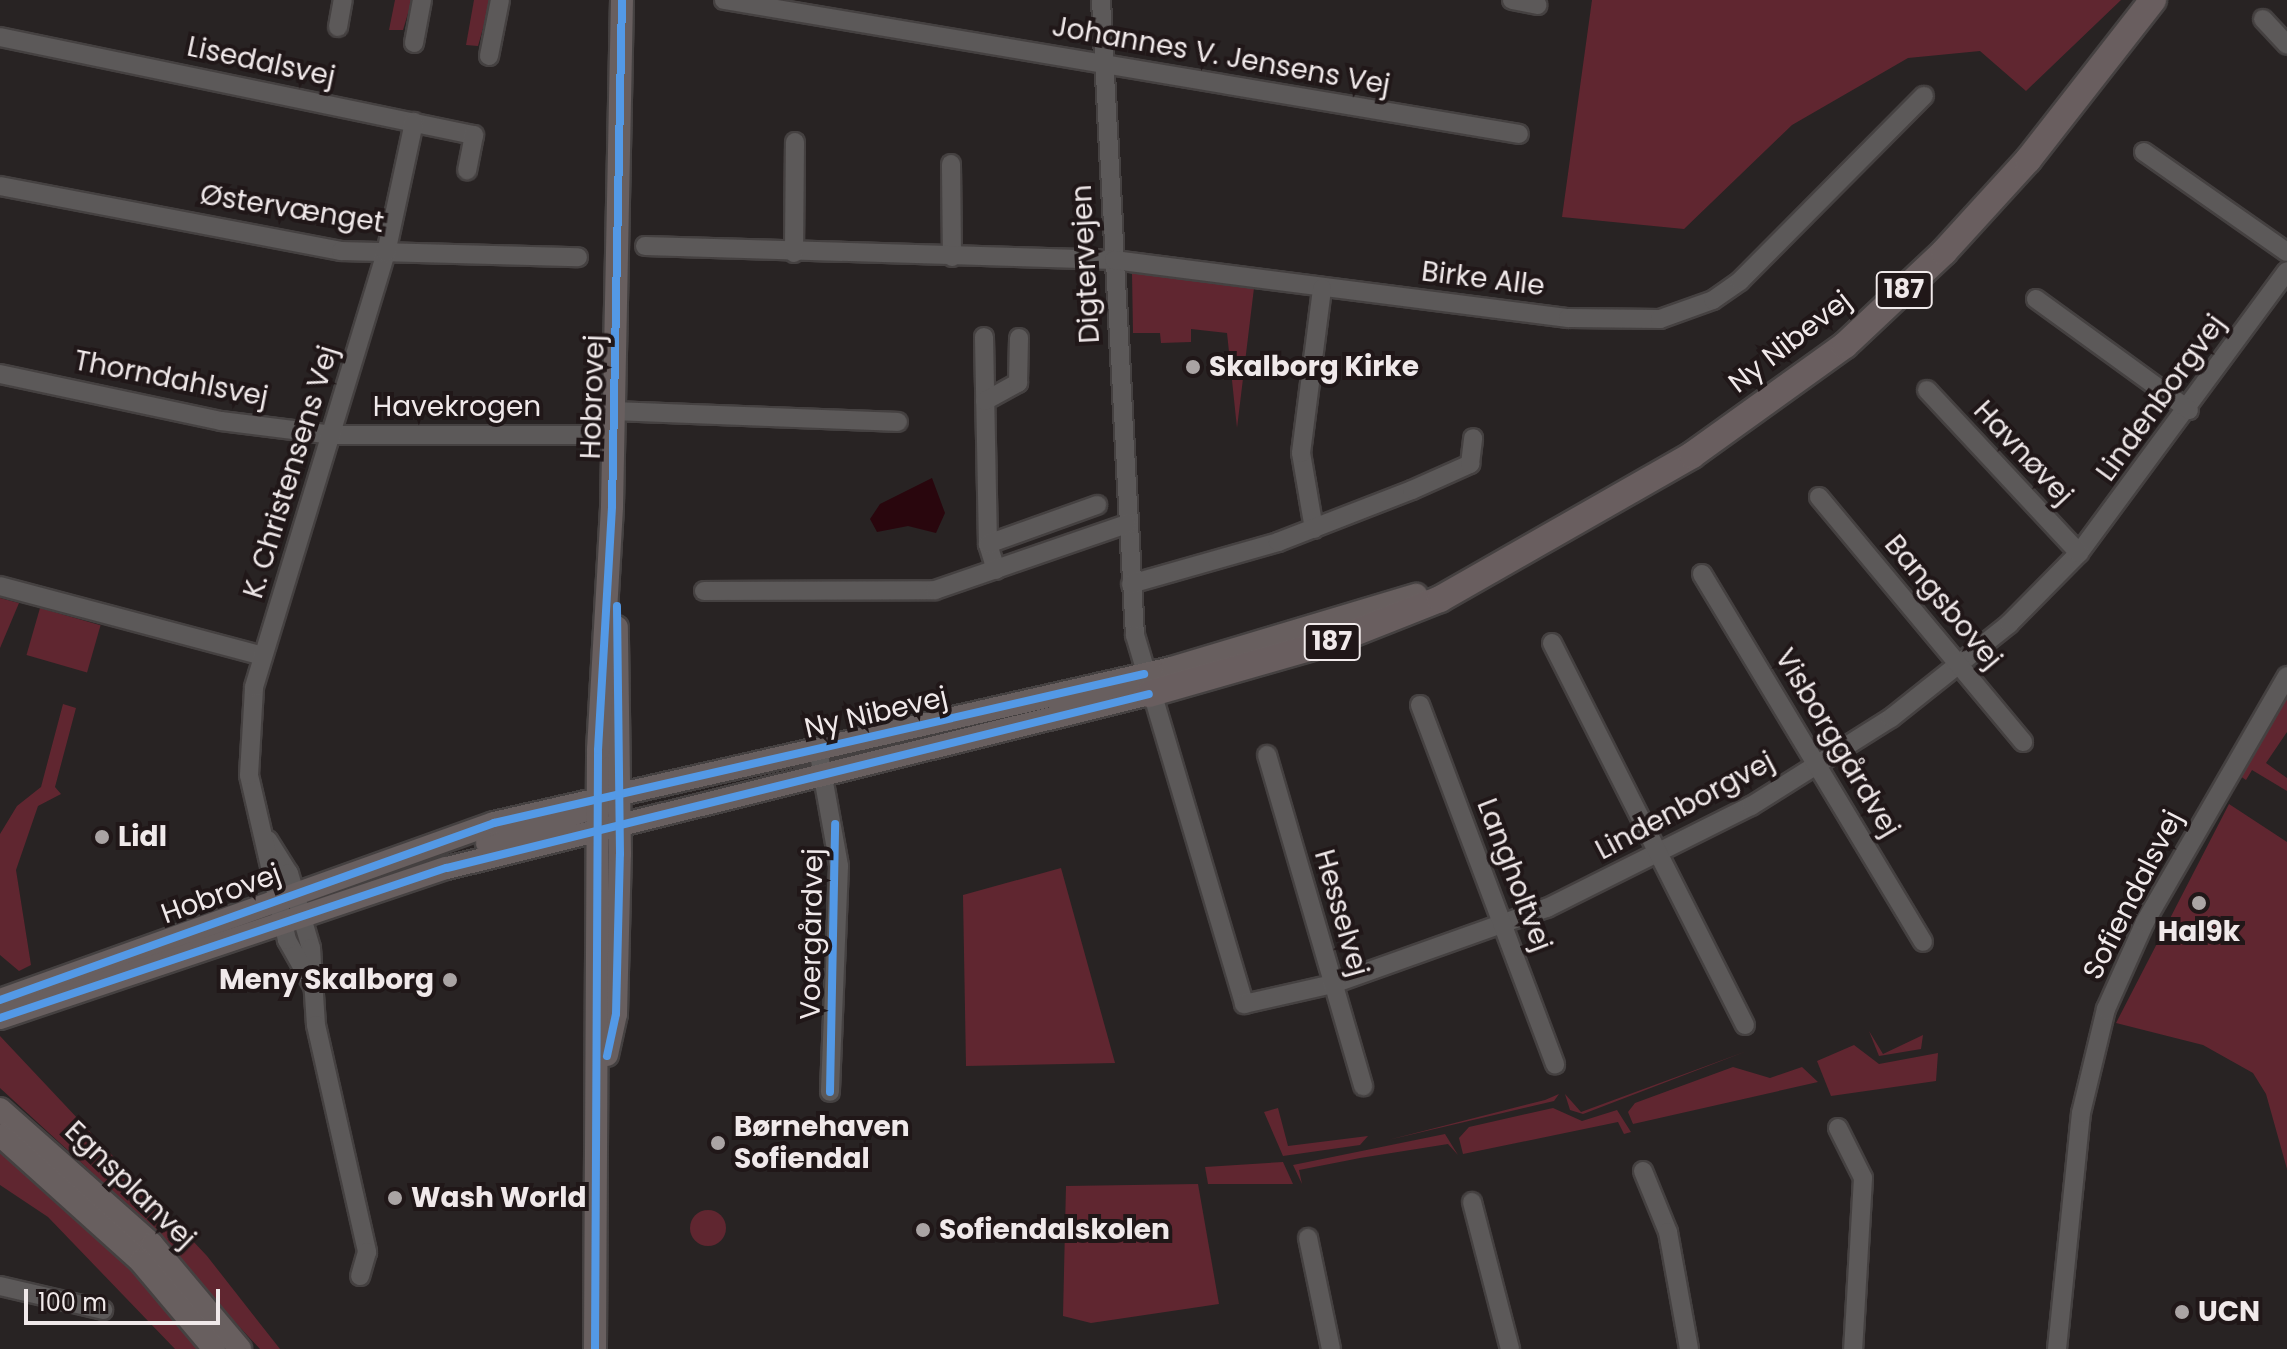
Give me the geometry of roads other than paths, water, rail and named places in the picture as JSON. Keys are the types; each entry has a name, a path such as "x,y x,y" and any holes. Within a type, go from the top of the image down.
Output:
{"highway":[{"name":"Ny Nibevej","path":"1146,684 1366,630 1506,562 1680,462 1845,345 2028,160 2153,0"},
{"name":"Ny Nibevej","path":"1416,595 1506,562"}],"main road":[{"name":"Hobrovej","path":"595,1349 612,506 624,125 622,0"},
{"name":"Hobrovej","path":"624,125 636,0"},
{"name":"Hobrovej","path":"601,1087 616,1014 601,671 612,506"},
{"name":"Ny Nibevej","path":"606,809 823,774 1146,684 1416,595"},
{"name":"Ny Nibevej","path":"606,809 741,767 818,749 1146,684"},
{"name":"Hobrovej","path":"0,1018 289,907 437,842 606,809"},
{"name":"Hobrovej","path":"0,1000 289,907 389,885 606,809"},
{"name":"Egnsplanvej","path":"0,1109 152,1244 240,1349"},
{"name":"Egnsplanvej","path":"0,1135 140,1261 214,1349"}],"street":[{"path":"338,27 343,0"},
{"path":"414,43 422,0"},
{"path":"489,56 500,0"},
{"name":"Johannes V. Jensens Vej","path":"724,0 1519,134"},
{"name":"Digtervejen","path":"1101,0 1127,524 1131,584 1146,684"},
{"path":"1512,0 1538,5"},
{"path":"2263,19 2287,45"},
{"name":"Lisedalsvej","path":"0,37 474,135 467,170"},
{"name":"Birke Alle","path":"645,246 794,253 1114,260 1322,288 1617,321 1685,312 1740,281 1924,96"},
{"name":"K. Christensens Vej","path":"360,1276 367,1252 313,986 249,775 254,687 386,253 414,122"},
{"path":"794,253 795,142"},
{"path":"2144,152 2287,252"},
{"path":"951,164 952,257"},
{"name":"Østervænget","path":"0,186 386,253 578,257"},
{"name":"Lindenborgvej","path":"1146,684 1235,992 1256,1006 1333,984 1504,926 1659,856 1819,766 1960,666 2079,553 2285,279"},
{"path":"1314,529 1301,453 1322,288"},
{"path":"2036,299 2189,410"},
{"path":"984,337 988,544 996,570"},
{"path":"985,401 1018,383 1019,338"},
{"name":"Thorndahlsvej","path":"0,374 221,421 333,435"},
{"name":"Havnøvej","path":"1927,390 2079,553"},
{"path":"615,411 898,422"},
{"name":"Havekrogen","path":"333,435 581,435"},
{"path":"1131,584 1314,529 1470,464 1473,438"},
{"name":"Bangsbovej","path":"1819,497 2023,742"},
{"path":"988,544 1097,505"},
{"path":"704,591 935,590 1127,524"},
{"name":"Visborggårdvej","path":"1702,574 1923,942"},
{"path":"0,586 263,656"},
{"path":"1552,643 1745,1025"},
{"name":"Sofiendalsvej","path":"2057,1349 2083,1099 2106,1009 2145,922 2287,676"},
{"name":"Langholtvej","path":"1420,705 1555,1065"},
{"name":"Voergårdvej","path":"818,749 839,866 830,1092"},
{"name":"Hesselvej","path":"1267,755 1363,1086"},
{"path":"1838,1128 1863,1178 1853,1349"},
{"path":"1643,1171 1668,1232 1689,1349"},
{"path":"1472,1202 1510,1349"},
{"path":"1308,1238 1331,1349"},
{"path":"0,1286 103,1310"}],"place":[{"name":"Skalborg Kirke","path":"1193,367"},
{"name":"Lidl","path":"102,837"},
{"name":"Hal9k","path":"2199,903"},
{"name":"Meny Skalborg","path":"450,980"},
{"name":"Børnehaven Sofiendal","path":"718,1143"},
{"name":"Wash World","path":"395,1198"},
{"name":"Sofiendalskolen","path":"923,1230"},
{"name":"UCN","path":"2182,1312"}]}
